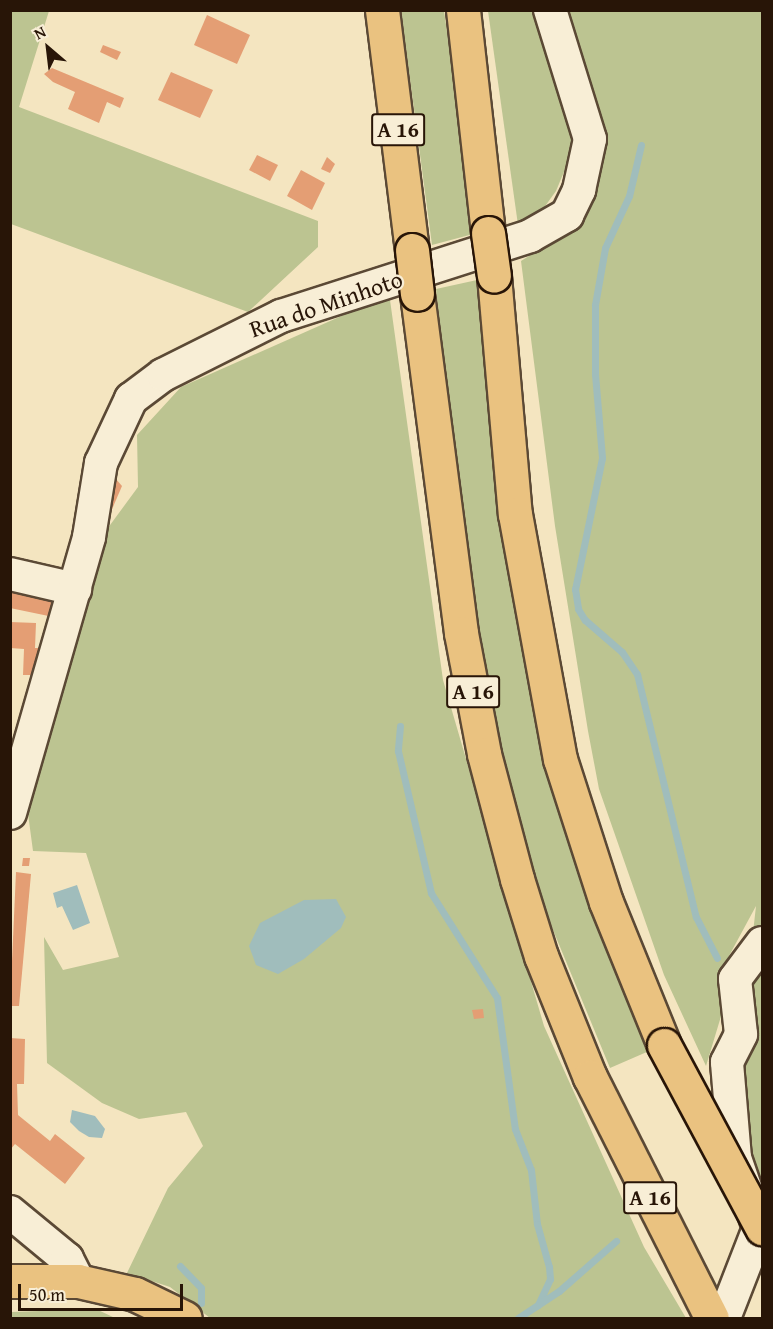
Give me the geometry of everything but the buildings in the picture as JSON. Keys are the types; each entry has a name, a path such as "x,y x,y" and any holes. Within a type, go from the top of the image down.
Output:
{"main road":[{"name":"A 16","path":"382,10 461,633 484,754 541,956 590,1077 712,1318"},
{"path":"463,10 494,276 515,514 560,759 606,902 664,1045 762,1228"},
{"path":"10,1281 78,1281 135,1294 185,1318"}],"street":[{"name":"Rua do Minhoto","path":"10,813 89,537 101,463 131,399 163,375 281,316 530,236 567,215 579,190 590,139 550,10"},
{"path":"10,574 75,589"},
{"path":"724,1318 759,1228 735,1158 727,1062 741,1034 735,979 762,943"},
{"path":"10,1212 67,1259 78,1281"}],"green space":[{"path":"10,11 49,11 19,107 318,221 318,247 248,312 11,224"},
{"path":"401,11 444,11 477,233 432,245"},
{"path":"488,11 534,11 576,143 556,191 538,216 518,225"},
{"path":"559,11 762,11 762,1181 744,1148 738,1067 756,906 717,978 722,1013 706,1066 664,975 599,789 588,731 555,526 521,261 578,225 597,176"},
{"path":"477,280 519,622 656,1048 610,1068 546,913 510,793 490,711 459,525 436,289"},
{"path":"390,300 443,680 544,1026 644,1247 686,1318 210,1318 170,1287 127,1273 168,1188 203,1146 186,1112 139,1119 102,1103 47,1063 44,937 63,970 119,957 86,853 33,851 26,799 102,536 138,487 137,435 181,387 364,306"},
{"path":"96,1309 115,1318 11,1318 11,1312"}],"water":[{"path":"77,885 90,923 73,930 62,906 57,908 53,893"},
{"path":"336,899 346,917 341,928 304,959 278,974 256,965 249,946 260,923 304,900"},
{"path":"72,1110 95,1116 105,1129 102,1138 89,1137 79,1131 70,1122"}],"waterway":[{"path":"641,145 629,196 605,248 595,305 595,374 602,458 575,589 578,609 585,620 622,652 637,674 696,917 717,958"},
{"path":"400,726 398,751 431,893 497,998 515,1129 531,1170 537,1224 549,1267 550,1279 538,1305"},
{"path":"518,1318 559,1291 616,1241"},
{"path":"180,1266 201,1288 201,1303"}]}
